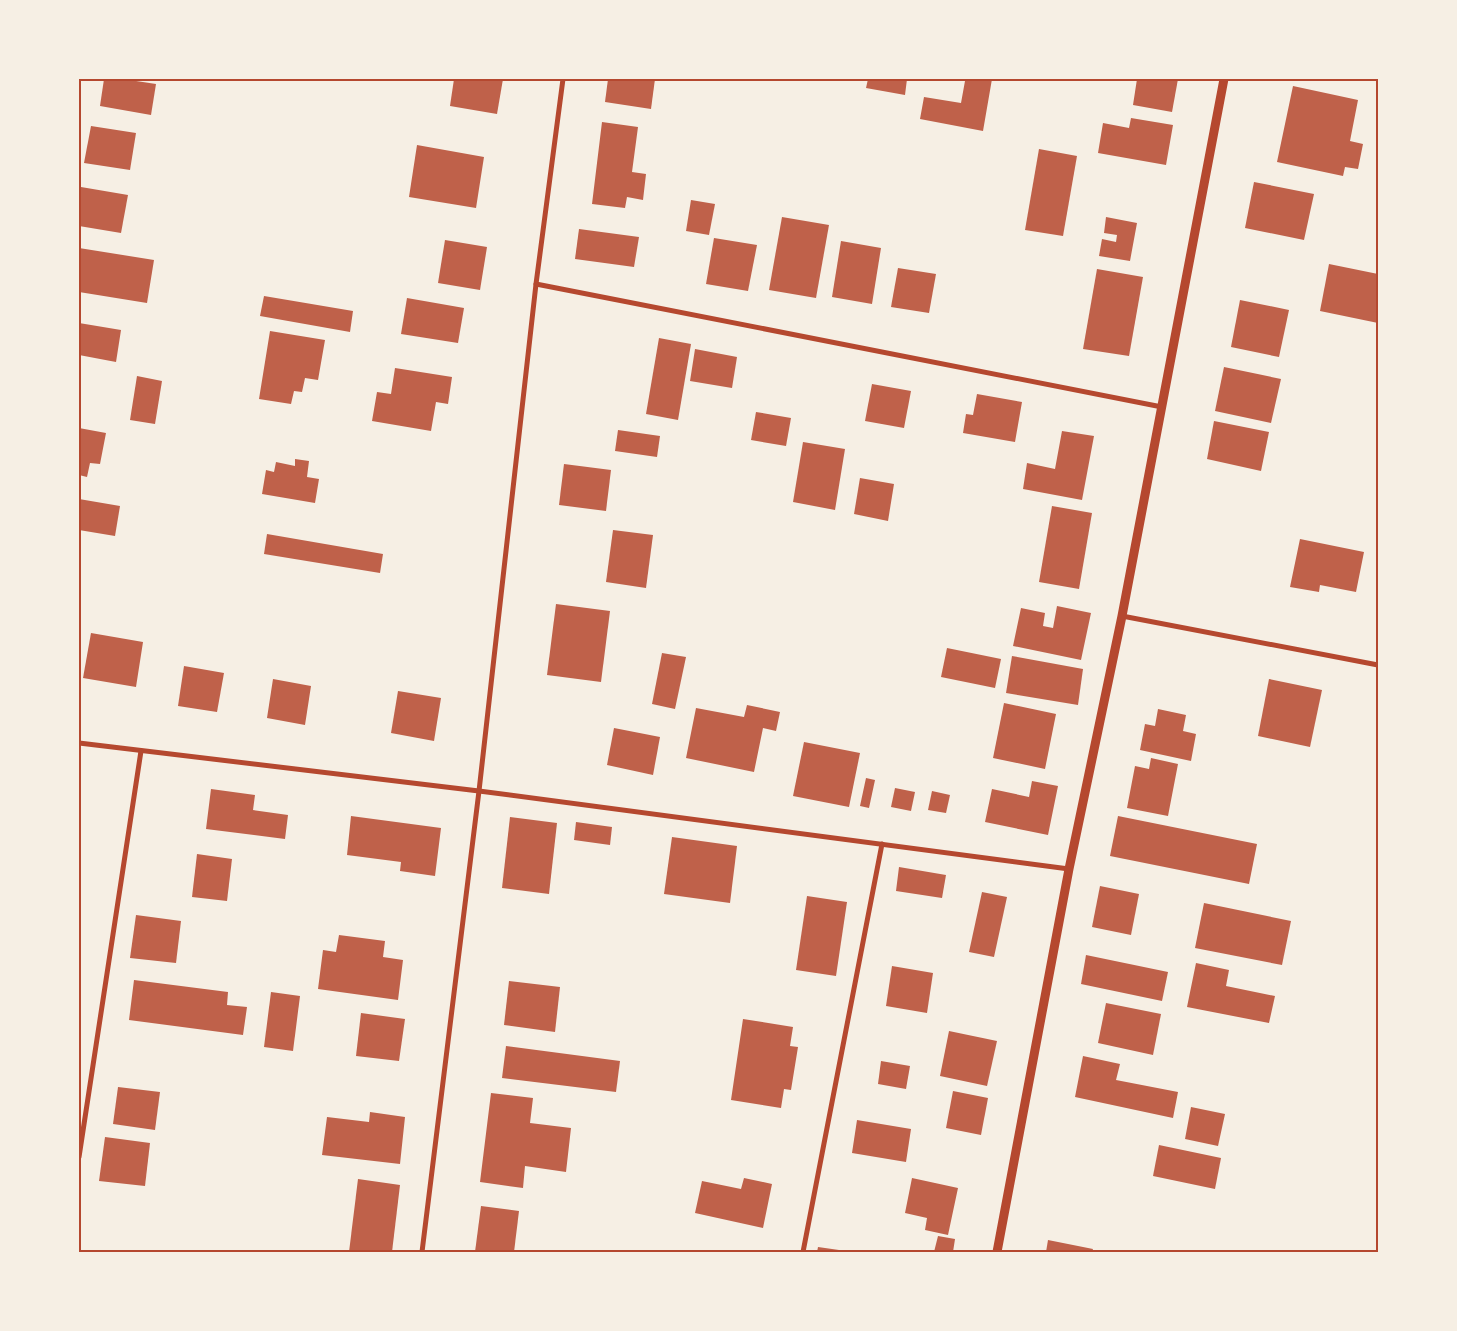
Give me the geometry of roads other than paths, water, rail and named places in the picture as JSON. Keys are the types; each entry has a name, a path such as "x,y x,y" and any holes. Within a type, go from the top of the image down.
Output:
{"street":[{"path":"422,1252 479,791 536,284 562,79"},
{"path":"997,1252 1069,869 1122,616 1224,79"},
{"path":"536,284 1162,407"},
{"path":"1122,616 1378,665"},
{"path":"79,743 479,791 1069,869"},
{"path":"79,1157 141,751"},
{"path":"803,1252 882,844"}]}
